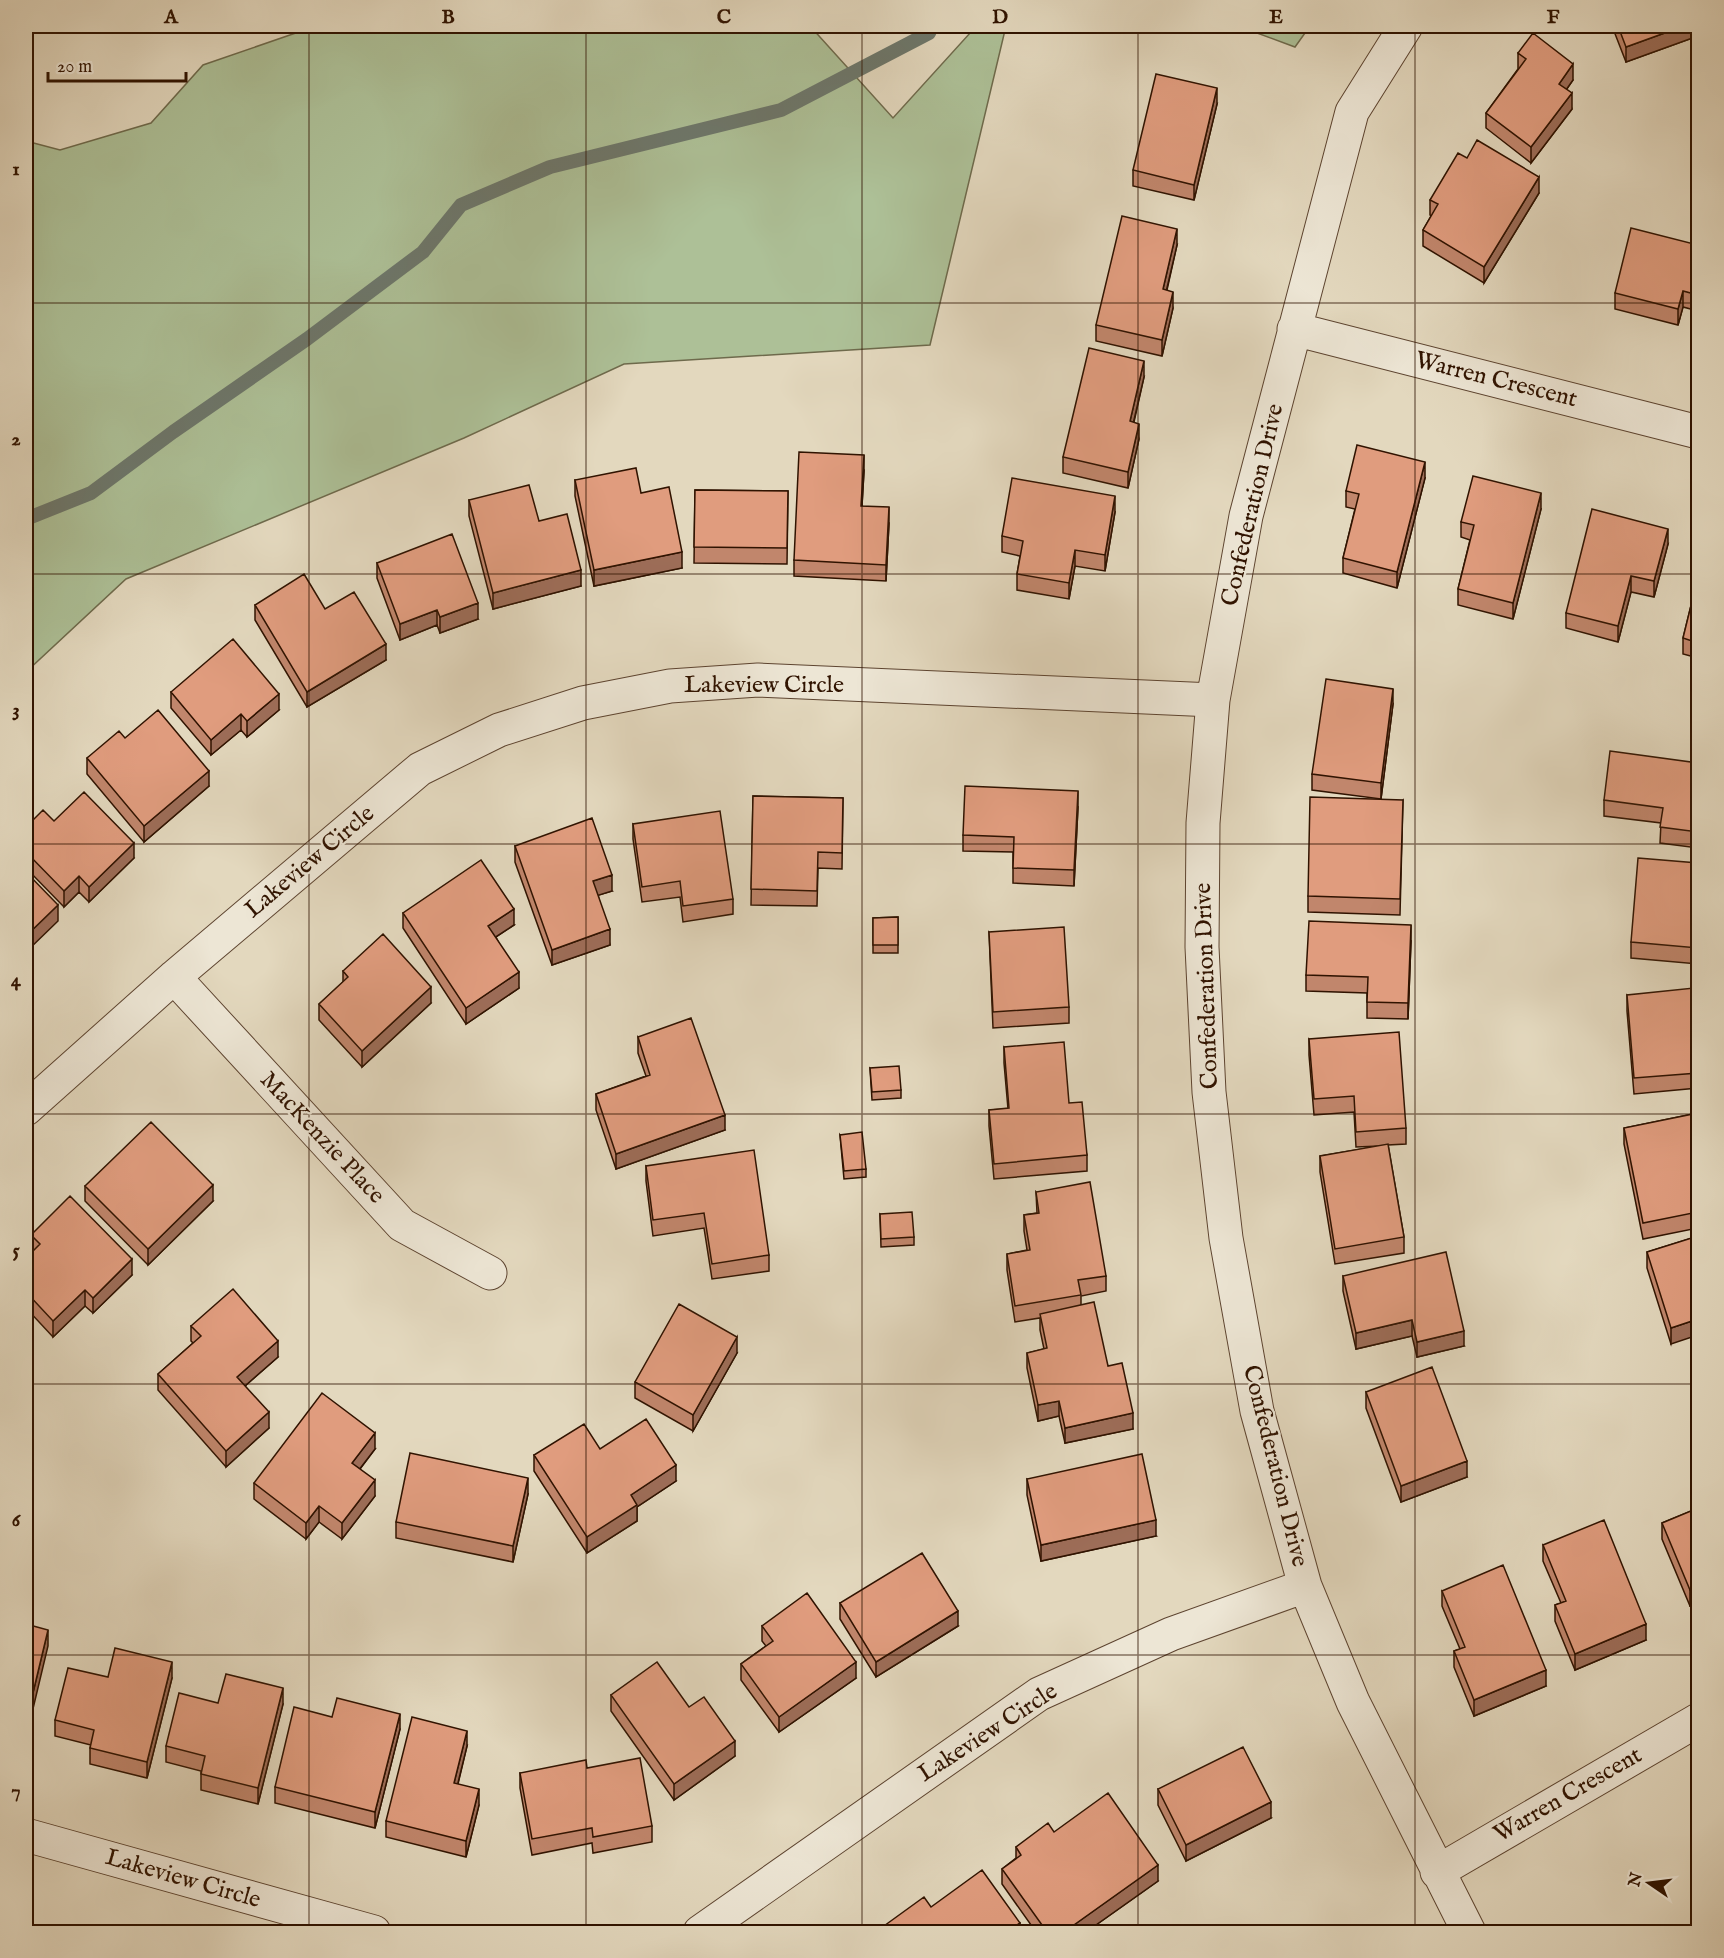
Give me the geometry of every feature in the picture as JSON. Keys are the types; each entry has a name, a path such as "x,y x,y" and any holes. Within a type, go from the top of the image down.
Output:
{"street":[{"name":"Confederation Drive","path":"1406,26 1352,112 1246,516 1213,700 1203,857 1202,947 1209,1092 1226,1238 1257,1411 1305,1586 1353,1702 1468,1932"},
{"name":"Warren Crescent","path":"1294,329 1698,432"},
{"name":"Lakeview Circle","path":"26,1109 174,977 420,769 499,730 583,703 670,686 758,680 1213,700"},
{"name":"MacKenzie Place","path":"174,977 402,1225 490,1273"},
{"name":"Lakeview Circle","path":"700,1932 1040,1694 1171,1634 1305,1586"},
{"name":"Warren Crescent","path":"1437,1872 1698,1720"},
{"name":"Lakeview Circle","path":"26,1835 374,1932"}],"green space":[{"path":"316,26 810,26 893,118 970,33 985,26 1006,26 930,345 624,364 464,438 126,579 26,672 26,141 60,150 151,123 203,65"},
{"path":"1238,26 1310,26 1295,47"}],"building":[{"path":"1618,26 1684,26 1626,47"},
{"path":"1533,33 1573,64 1559,84 1572,93 1531,147 1486,113 1526,59 1518,53"},
{"path":"1156,74 1217,88 1194,185 1133,170"},
{"path":"1477,140 1539,177 1484,267 1423,230 1438,204 1430,200 1458,153 1467,158"},
{"path":"1122,216 1177,229 1163,289 1173,292 1162,340 1096,325"},
{"path":"1631,228 1698,245 1698,295 1683,291 1678,309 1615,293"},
{"path":"1089,348 1144,361 1130,421 1139,424 1128,472 1063,457"},
{"path":"1357,445 1425,462 1397,572 1343,558 1359,494 1346,491"},
{"path":"799,452 864,455 861,506 889,507 886,565 794,560"},
{"path":"636,468 641,493 669,487 682,552 594,570 575,480"},
{"path":"1473,476 1541,493 1513,603 1458,589 1474,525 1461,522"},
{"path":"1012,478 1115,496 1105,555 1075,550 1069,583 1017,574 1023,541 1002,536"},
{"path":"529,485 539,521 567,514 581,570 493,593 469,500"},
{"path":"695,490 788,491 787,548 694,547"},
{"path":"1592,509 1668,529 1654,581 1631,576 1618,626 1566,613"},
{"path":"452,534 478,603 440,617 437,610 400,624 377,563"},
{"path":"304,574 325,609 354,592 386,644 307,692 255,605"},
{"path":"1698,577 1698,643 1683,638"},
{"path":"233,639 279,694 247,721 241,714 211,740 171,692"},
{"path":"1326,679 1393,689 1381,783 1312,774"},
{"path":"158,710 209,771 144,826 87,758 119,731 125,738"},
{"path":"1610,751 1698,763 1698,832 1660,827 1663,808 1604,800"},
{"path":"965,786 1078,791 1074,870 1013,868 1014,837 963,835"},
{"path":"84,792 134,843 89,887 79,876 64,891 26,852 26,827 43,810 54,821"},
{"path":"753,796 843,798 842,853 818,852 817,891 751,889"},
{"path":"1310,797 1403,800 1400,899 1308,896"},
{"path":"720,811 733,899 683,906 680,881 642,887 633,824"},
{"path":"592,818 612,875 593,881 610,929 552,950 515,846"},
{"path":"1638,858 1698,863 1698,948 1631,942"},
{"path":"481,860 514,909 488,926 519,972 466,1008 403,913"},
{"path":"26,872 58,905 26,936"},
{"path":"898,917 898,945 873,945 873,918"},
{"path":"1309,921 1411,925 1408,1003 1367,1002 1368,977 1306,975"},
{"path":"1064,927 1069,1007 993,1012 989,932"},
{"path":"383,934 431,987 362,1051 319,1004 348,977 343,971"},
{"path":"1694,988 1698,1073 1634,1078 1627,995"},
{"path":"691,1018 725,1115 616,1154 596,1094 650,1075 638,1037"},
{"path":"1399,1032 1406,1128 1356,1132 1354,1096 1314,1099 1309,1039"},
{"path":"1064,1042 1069,1103 1082,1102 1087,1155 994,1164 989,1110 1009,1108 1004,1047"},
{"path":"899,1066 901,1090 872,1092 870,1068"},
{"path":"1698,1113 1698,1212 1643,1223 1624,1128"},
{"path":"151,1122 213,1185 148,1249 85,1186"},
{"path":"862,1132 866,1169 844,1171 840,1135"},
{"path":"1388,1144 1404,1237 1335,1249 1320,1156"},
{"path":"754,1150 769,1255 712,1264 704,1213 653,1220 646,1166"},
{"path":"1090,1182 1106,1276 1078,1280 1081,1295 1015,1306 1007,1254 1030,1250 1024,1215 1039,1213 1036,1192"},
{"path":"70,1196 132,1259 93,1298 85,1290 53,1321 26,1292 26,1258 40,1244 31,1235"},
{"path":"912,1212 914,1237 881,1239 880,1214"},
{"path":"1698,1236 1698,1319 1671,1328 1647,1252"},
{"path":"1446,1252 1464,1331 1417,1342 1412,1320 1356,1333 1343,1276"},
{"path":"233,1289 278,1341 237,1377 269,1412 226,1451 158,1374 201,1336 191,1326"},
{"path":"1094,1302 1108,1366 1122,1363 1133,1413 1065,1428 1059,1401 1038,1405 1027,1353 1047,1348 1040,1314"},
{"path":"679,1304 737,1337 693,1415 635,1382"},
{"path":"1432,1367 1467,1461 1401,1486 1366,1392"},
{"path":"322,1393 375,1433 352,1463 375,1480 342,1523 319,1506 306,1523 254,1483"},
{"path":"646,1419 676,1465 631,1495 637,1505 587,1537 534,1455 584,1424 600,1449"},
{"path":"410,1453 528,1478 513,1546 396,1522"},
{"path":"1142,1454 1156,1520 1041,1545 1027,1479"},
{"path":"1698,1508 1698,1587 1690,1590 1662,1523"},
{"path":"1604,1520 1646,1624 1575,1654 1555,1605 1566,1601 1543,1545"},
{"path":"922,1553 958,1611 876,1662 840,1603"},
{"path":"1503,1565 1546,1670 1474,1700 1454,1651 1465,1647 1442,1591"},
{"path":"807,1593 856,1662 779,1717 741,1664 773,1641 762,1626"},
{"path":"26,1624 48,1630 26,1722"},
{"path":"115,1648 172,1662 147,1762 90,1748 94,1730 55,1720 68,1668 108,1677"},
{"path":"657,1662 689,1707 704,1697 735,1741 674,1784 611,1695"},
{"path":"226,1674 283,1688 258,1788 201,1774 205,1756 166,1746 179,1693 218,1703"},
{"path":"337,1698 400,1714 375,1812 275,1787 294,1707 332,1717"},
{"path":"412,1717 467,1731 454,1783 479,1789 466,1841 386,1821"},
{"path":"1243,1747 1271,1802 1186,1845 1158,1789"},
{"path":"640,1758 652,1826 593,1837 592,1828 532,1839 520,1773 586,1760 587,1768"},
{"path":"1108,1793 1158,1865 1064,1932 1047,1932 1002,1869 1021,1855 1016,1847 1048,1823 1054,1832"},
{"path":"982,1870 1020,1923 1006,1932 877,1931 924,1897 931,1907"}],"waterway":[{"path":"26,519 91,493 173,432 307,339 423,252 461,205 550,167 781,110 929,33 932,26"}]}
